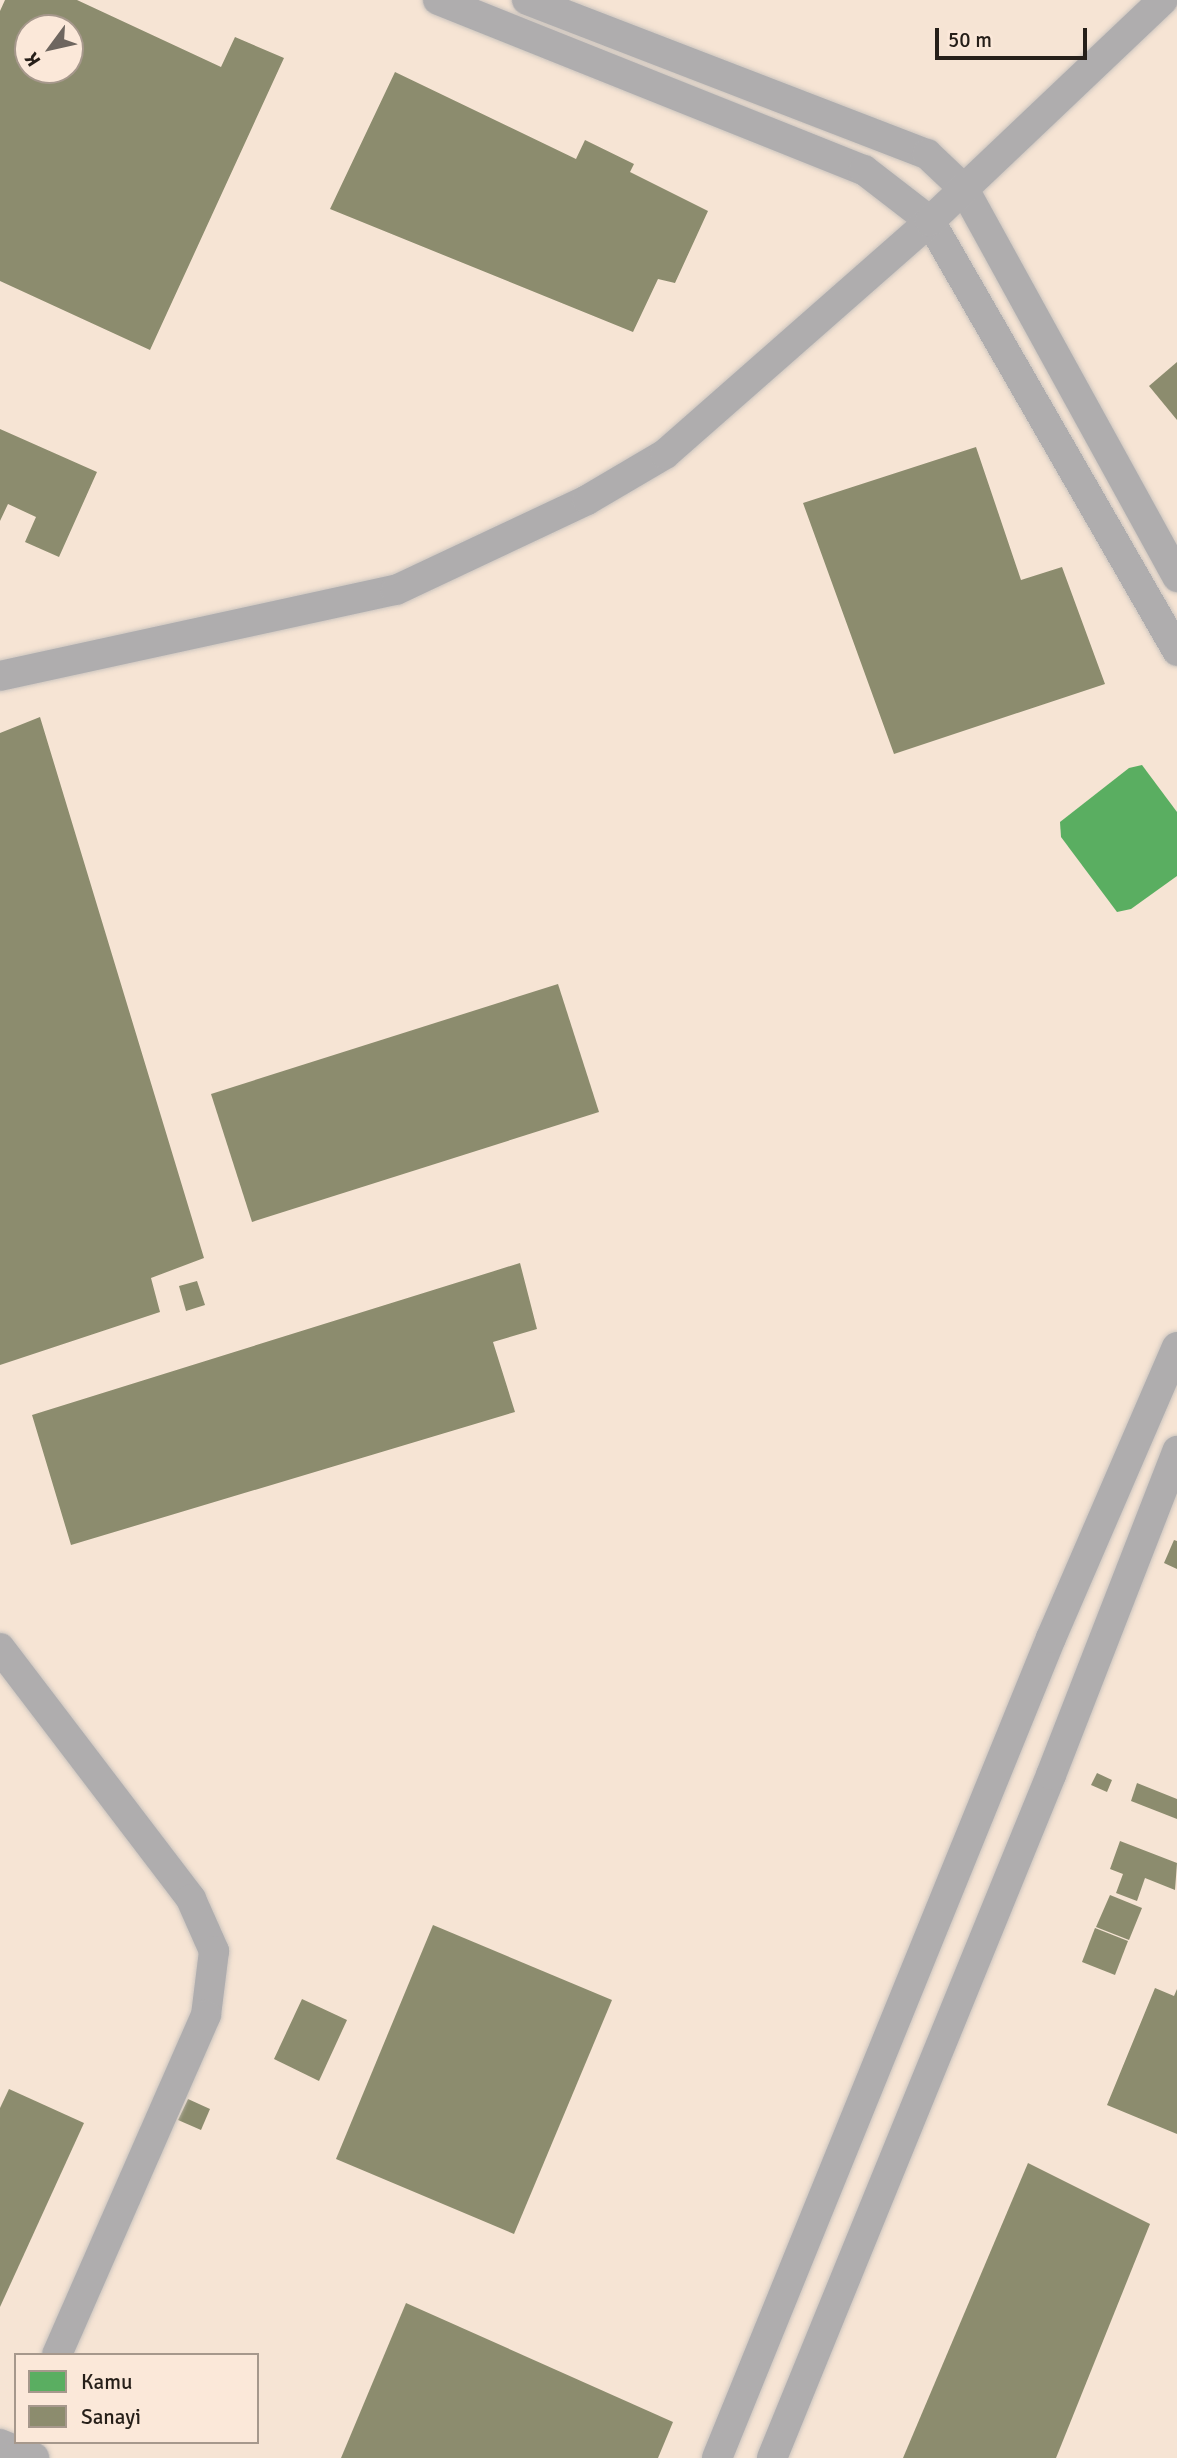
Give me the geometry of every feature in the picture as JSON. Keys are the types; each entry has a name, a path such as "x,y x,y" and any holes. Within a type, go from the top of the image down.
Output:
{"street":[{"path":"438,0 864,170 930,221 1177,651"},
{"path":"527,0 927,154 964,189 1177,577"},
{"path":"0,676 396,590 587,500 664,454 930,221 1163,0"},
{"path":"717,2458 1051,1638 1177,1347"},
{"path":"772,2458 1046,1788 1177,1451"},
{"path":"0,1648 191,1899 214,1951 206,2015 58,2353"}],"shaded area":[{"path":"0,0 1177,0 1177,2458 0,2458"}],"building: Kamu":[{"path":"1142,765 1177,812 1177,876 1131,909 1117,912 1061,837 1060,822 1129,768"}],"building: Sanayi":[{"path":"5,0 77,0 221,67 235,37 284,58 150,350 0,281 0,11"},
{"path":"395,72 576,159 585,140 634,164 630,172 708,211 675,283 658,279 633,332 330,209"},
{"path":"1177,362 1177,420 1149,386"},
{"path":"0,429 97,472 59,557 25,542 36,517 8,504 0,521"},
{"path":"976,447 1021,580 1062,567 1105,684 894,754 803,503"},
{"path":"40,717 204,1258 151,1278 160,1312 0,1365 0,733"},
{"path":"558,984 599,1112 252,1222 211,1094"},
{"path":"520,1263 537,1329 493,1342 515,1412 71,1545 32,1415"},
{"path":"197,1281 205,1305 186,1311 179,1286"},
{"path":"1174,1540 1177,1541 1177,1569 1164,1563"},
{"path":"1097,1773 1112,1780 1107,1792 1091,1785"},
{"path":"1137,1783 1177,1799 1177,1819 1131,1801"},
{"path":"1120,1841 1177,1863 1175,1890 1145,1878 1137,1901 1116,1893 1123,1874 1110,1869"},
{"path":"1110,1895 1142,1908 1129,1940 1096,1927"},
{"path":"433,1925 612,2000 514,2234 336,2159"},
{"path":"1095,1928 1128,1941 1115,1975 1082,1962"},
{"path":"1155,1988 1174,1996 1177,1989 1177,2134 1107,2105"},
{"path":"302,1999 347,2020 319,2081 274,2059"},
{"path":"9,2089 84,2123 0,2307 0,2108"},
{"path":"188,2099 210,2109 201,2130 178,2120"},
{"path":"1028,2163 1150,2224 1056,2458 903,2458"},
{"path":"406,2303 673,2422 658,2458 341,2458"}]}
